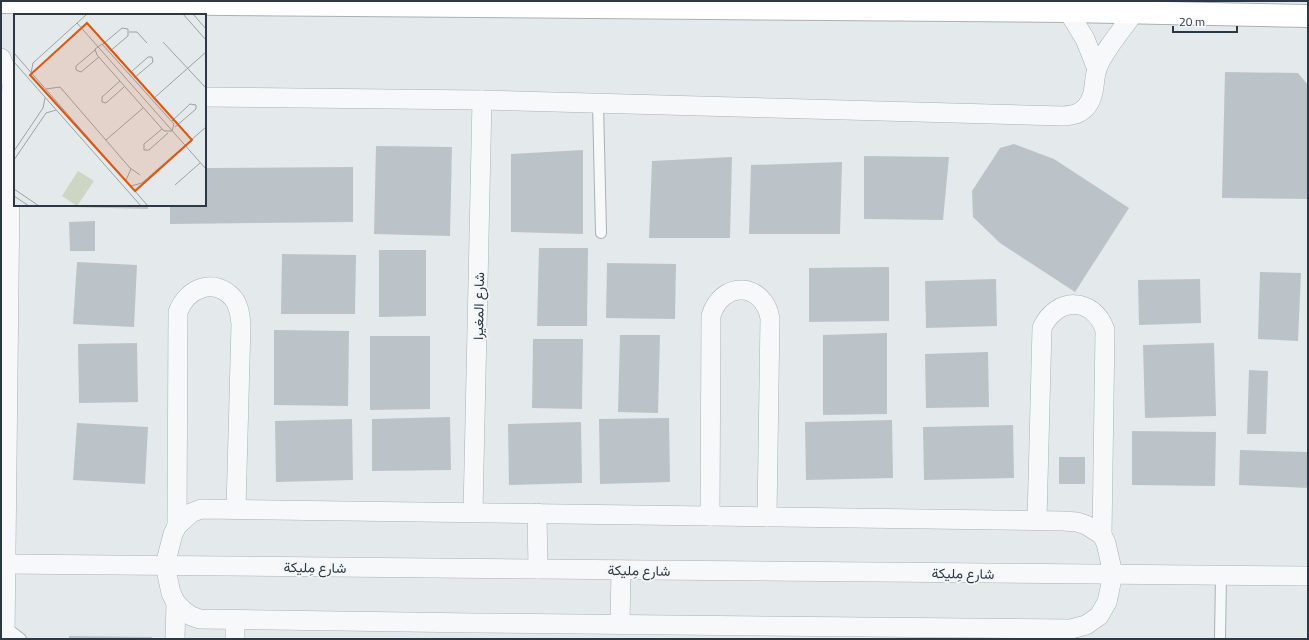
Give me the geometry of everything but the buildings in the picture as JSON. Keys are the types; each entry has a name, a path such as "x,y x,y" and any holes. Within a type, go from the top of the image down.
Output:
{"main road":[{"path":"1,2 54,9 1068,11 1308,16"}],"street":[{"path":"1068,11 1085,39 1097,69"},
{"path":"206,97 482,100 1072,116 1086,107 1091,100 1097,69 1114,40 1134,13"},
{"path":"1,58 13,78 4,564 11,636"},
{"name":"شارع المغيرا","path":"474,512 482,100"},
{"path":"178,526 178,312 186,297 200,288 217,288 226,292 233,298 238,306 240,316 236,509"},
{"path":"710,516 711,316 718,300 725,294 733,290 742,290 751,291 758,295 764,301 770,318 767,517"},
{"path":"1037,520 1042,328 1050,314 1058,309 1066,306 1082,306 1090,309 1097,315 1102,322 1104,330 1102,536"},
{"path":"201,509 474,512 1037,520 1077,522 1086,525 1102,536 1106,543 1113,574 1107,602 1093,630 1079,628 1010,634 712,632 620,624 474,631 200,619 191,616 182,610 176,603 171,593 165,565 173,534 178,526 191,513 201,509"},
{"path":"537,513 538,569"},
{"name":"شارع مِليكة","path":"4,564 1308,576"},
{"path":"620,624 621,570"},
{"path":"175,639 176,603"},
{"path":"235,639 236,620"}],"lane":[{"path":"598,103 601,233"},
{"path":"1220,639 1221,575"}]}
